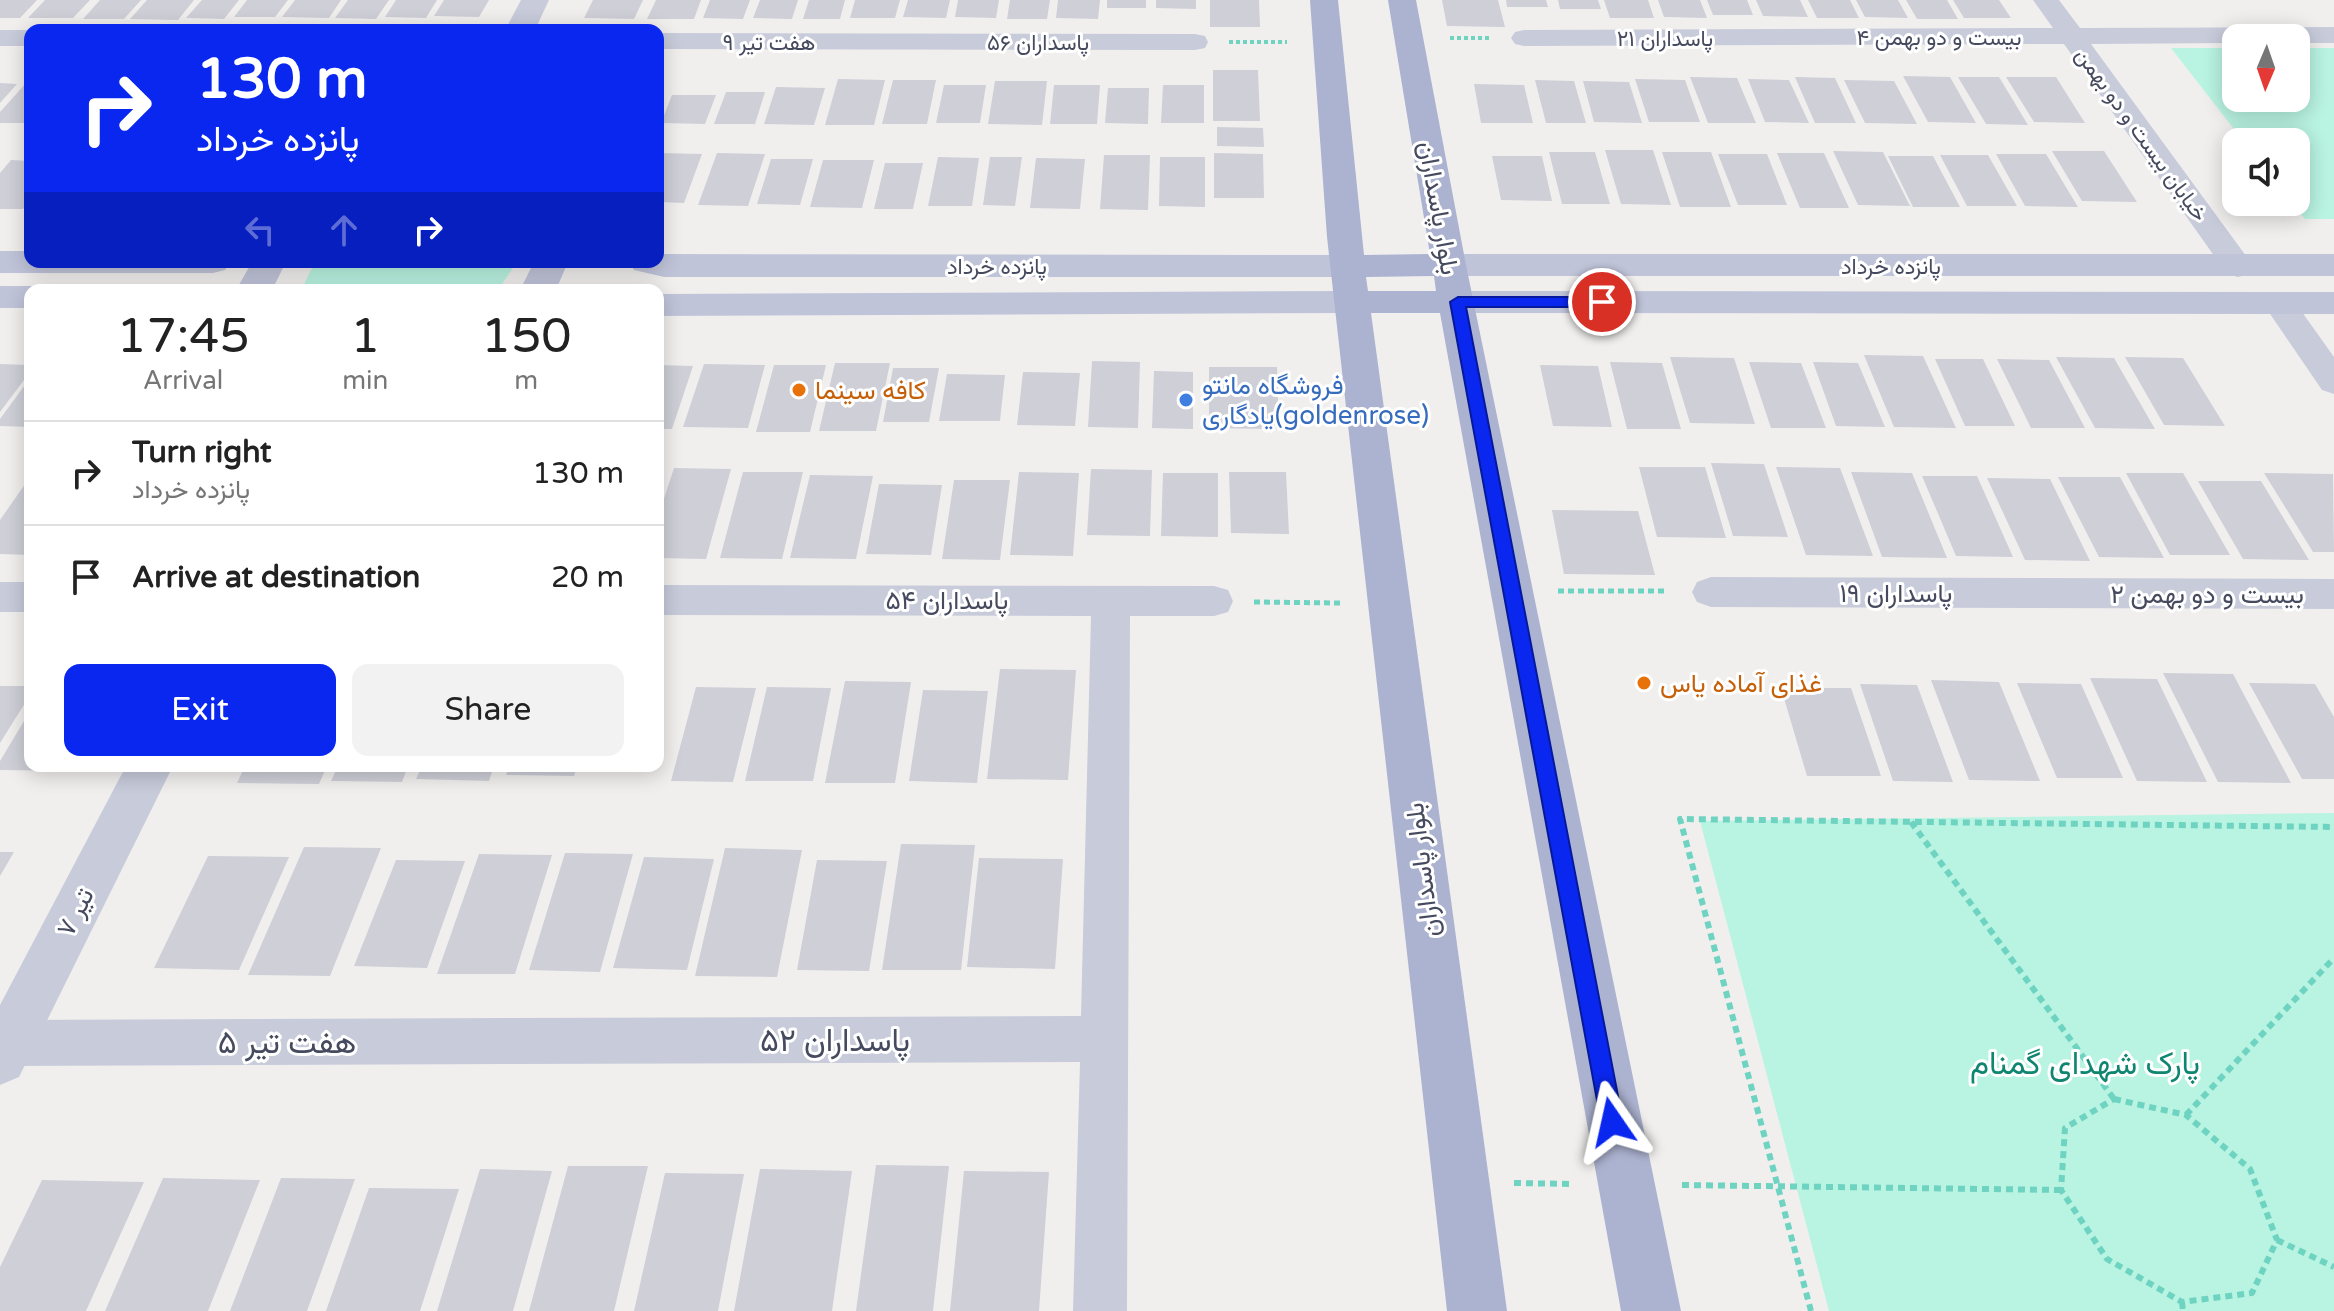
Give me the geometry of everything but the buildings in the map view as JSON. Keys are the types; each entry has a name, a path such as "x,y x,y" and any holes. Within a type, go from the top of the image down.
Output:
{"main road":[{"name":"بلوار پاسداران","path":"1324,0 1350,284 1477,1311"},
{"name":"بلوار پاسداران","path":"1402,0 1453,284 1624,1184 1651,1311"},
{"path":"0,262 24,262"},
{"name":"پانزده خرداد","path":"1453,284 2334,265"},
{"name":"پانزده خرداد","path":"664,266 1350,284"},
{"name":"پانزده خرداد","path":"664,305 1350,284"},
{"path":"1350,284 1453,284"},
{"name":"پانزده خرداد","path":"1453,284 2280,305 2334,303"},
{"path":"0,297 24,297"}],"street":[{"path":"523,24 535,0"},
{"name":"خیابان بیست و دو بهمن","path":"2046,0 2238,267"},
{"name":"بیست و دو بهمن ۴","path":"1805,37 2334,35"},
{"name":"پاسداران ۲۱","path":"1524,38 1805,37"},
{"path":"0,38 24,38"},
{"name":"هفت تیر ۹","path":"664,41 880,42"},
{"name":"پاسداران ۵۶","path":"880,42 1195,42"},
{"path":"2280,305 2334,382"},
{"name":"پاسداران ۱۹","path":"1711,592 2081,593"},
{"name":"بیست و دو بهمن ۲","path":"2081,593 2334,594"},
{"path":"0,597 24,597"},
{"name":"پاسداران ۵۴","path":"669,600 1214,601"},
{"path":"1100,1311 1111,601"},
{"name":"۷ تیر","path":"3,1048 147,772"},
{"name":"پاسداران ۵۲","path":"566,1040 1104,1039"},
{"name":"هفت تیر ۵","path":"3,1048 566,1040"}],"path":[{"path":"1409,38 1524,38"},
{"path":"1195,42 1328,42"},
{"path":"1513,590 1711,592"},
{"path":"1214,601 1389,604"},
{"path":"1811,1311 1680,819 2334,827"},
{"path":"1911,822 2114,1099 2186,1115 2250,1169 2277,1240 2334,1267"},
{"path":"2186,1115 2334,958"},
{"path":"2114,1099 2065,1128 2061,1190 2107,1259 2182,1302 2252,1293 2277,1240"},
{"path":"1460,1183 2061,1190"},
{"path":"2182,1302 2183,1311"}],"green space":[{"path":"2171,48 2222,48 2222,112 2310,112 2310,48 2334,48 2334,219 2305,219 2303,216 2310,216 2310,128 2233,128"},
{"path":"312,268 513,268 502,284 305,282"},
{"name":"پارک شهدای گمنام","path":"2334,813 2334,1311 1829,1311 1700,821"}],"place":[{"name":"کافه سینما","path":"799,390"},
{"name":"فروشگاه مانتو یادگاری(goldenrose)","path":"1186,400"},
{"name":"غذای آماده یاس","path":"1644,683"}],"route":[{"path":"1602,302 1458,302 1612,1122"}]}
